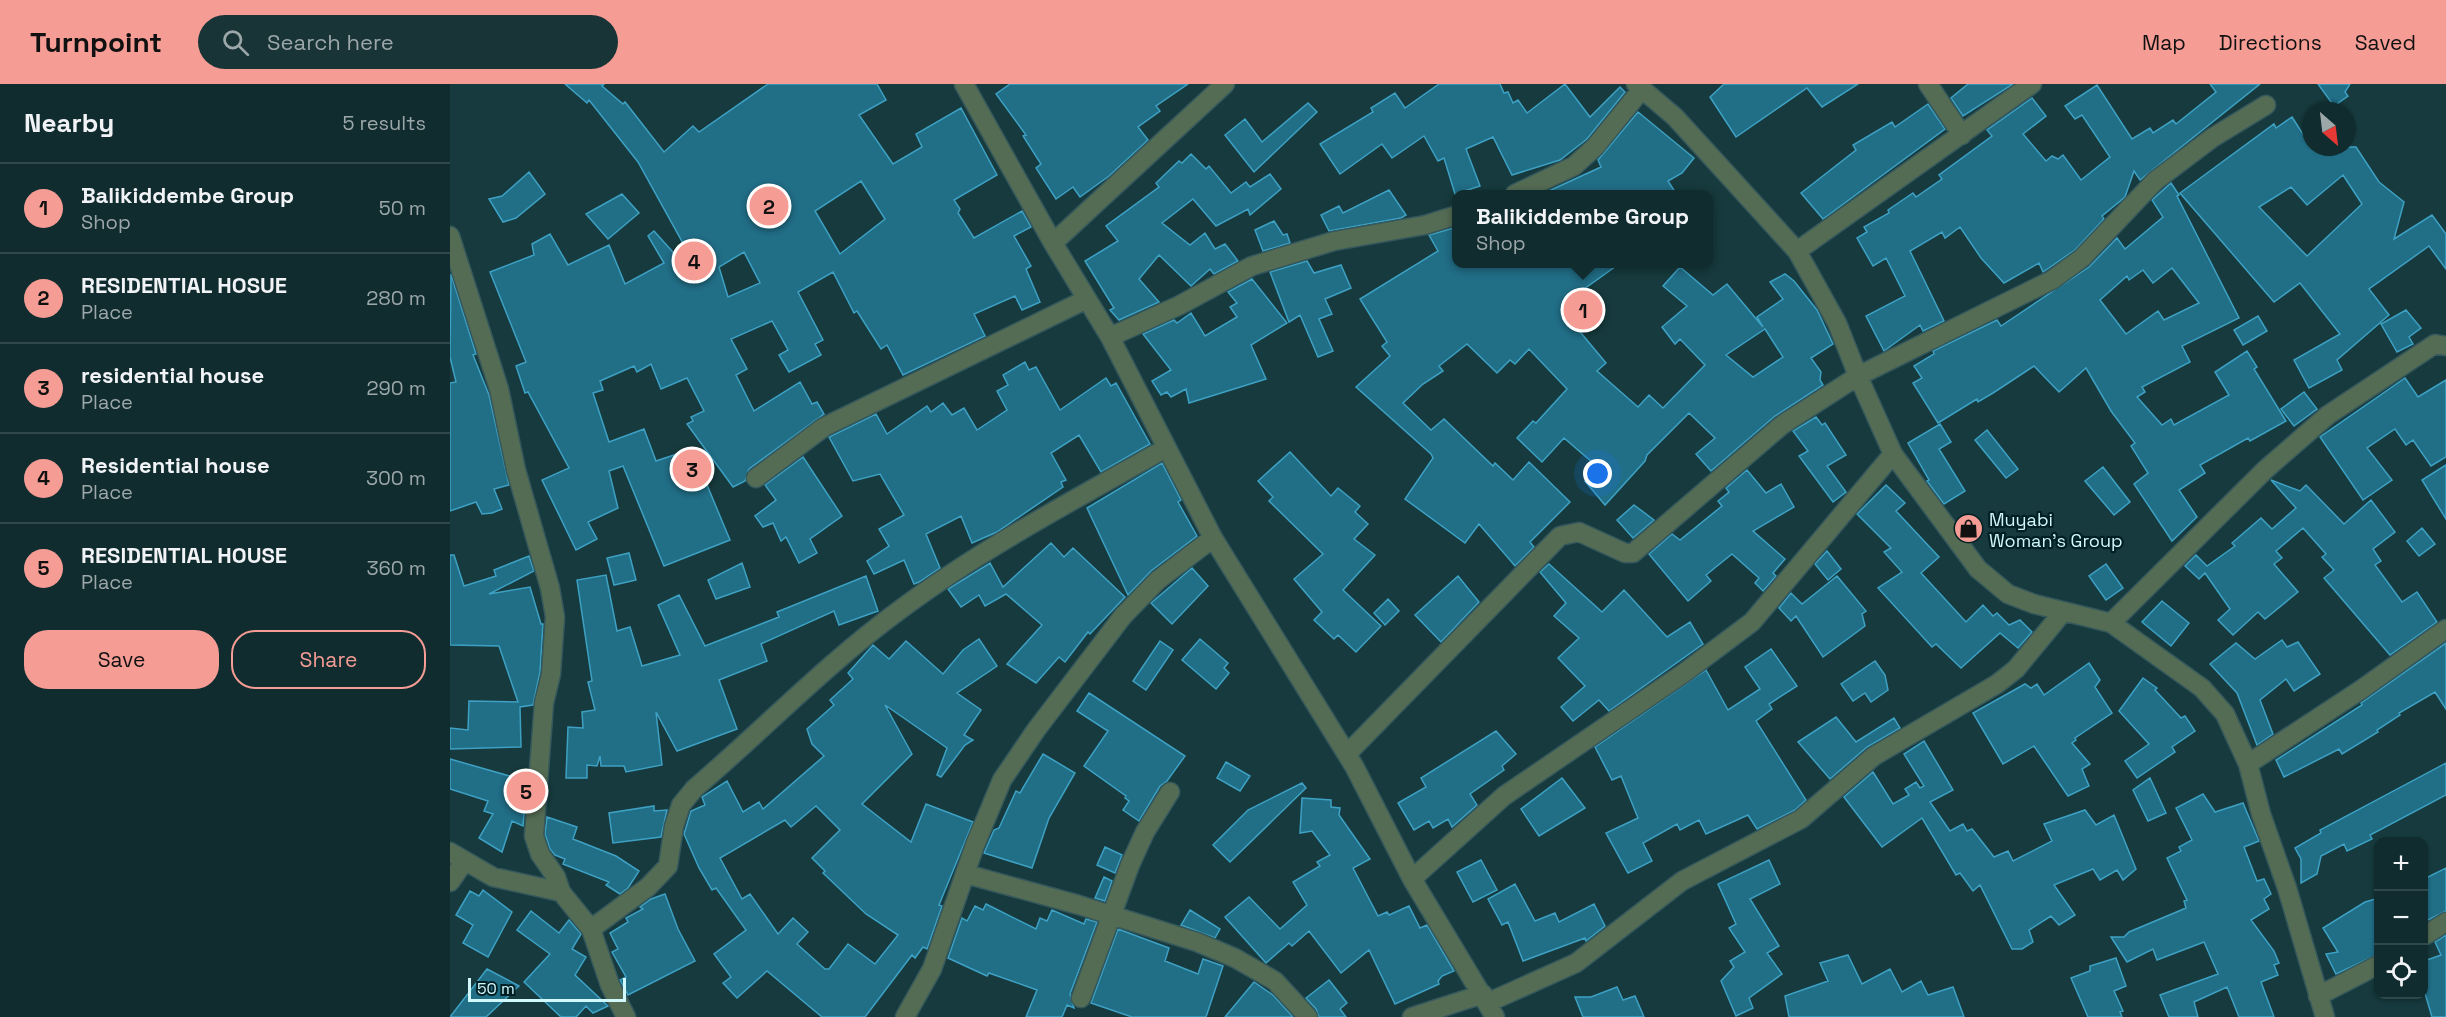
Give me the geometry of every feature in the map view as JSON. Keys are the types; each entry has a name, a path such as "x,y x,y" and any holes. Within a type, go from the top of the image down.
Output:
{"street":[{"path":"964,84 1053,243 1110,337 1213,538 1347,754 1412,879 1488,1005"},
{"path":"1053,243 1225,84"},
{"path":"1928,84 1962,135"},
{"path":"1797,251 2032,84"},
{"path":"1525,190 1574,166 1596,147 1639,86 1683,125 1797,251 1838,323 1857,376 1893,454 1978,569 2008,594 2064,612 2111,623 2202,687 2225,714 2248,764 2261,814 2287,888 2325,1017"},
{"path":"1347,754 1560,536 1579,532 1608,547 1625,553 1633,553 1782,425 1857,376 2052,280 2082,258 2155,182 2212,138 2266,105"},
{"path":"1110,337 1180,305 1252,266 1334,241 1425,225 1452,217"},
{"path":"450,236 499,389 516,470 550,588 555,617 551,674 544,702 534,836 540,854 556,877 561,892 591,929 610,985 626,1017"},
{"path":"756,478 824,428 1087,299"},
{"path":"2111,623 2265,470 2328,416 2435,344 2446,346"},
{"path":"591,929 648,887 668,866 674,826 681,805 694,789 825,671 900,609 996,544 1166,448"},
{"path":"1412,879 1504,796 1684,673 1752,622 1893,454"},
{"path":"905,1017 932,969 1002,780 1036,730 1123,616 1158,580 1213,538"},
{"path":"1412,1017 1488,1005 1576,963 1682,881 1801,819 1874,756 1997,684 2016,669 2064,612"},
{"path":"2248,764 2362,689 2446,629"},
{"path":"1082,998 1145,832 1170,792"},
{"path":"450,882 457,857 493,877 561,892"},
{"path":"966,874 1112,915 1197,942 1235,958 1275,981 1308,1017"},
{"path":"2428,933 2446,922"},
{"path":"2318,996 2374,968"}],"building":[{"path":"565,84 604,84 602,86 623,104 625,102 664,152 693,126 699,132 768,84 877,84 886,100 859,115 893,164 922,147 916,134 961,108 997,175 954,200 960,209 958,213 974,238 1022,211 1031,227 1014,236 1031,266 1026,269 1040,302 1022,310 1015,296 974,314 985,336 903,375 887,345 881,349 857,311 854,313 833,272 798,292 823,340 815,344 821,355 789,372 779,355 788,350 772,321 731,339 747,369 736,375 754,411 800,382 812,404 817,402 824,414 749,469 745,481 733,487 687,424 693,421 691,417 704,411 687,378 661,389 651,364 637,372 634,366 600,381 603,390 593,393 609,442 644,429 656,461 692,449 730,540 664,566 623,466 609,471 618,508 588,522 597,539 576,550 542,480 569,468 528,392 525,393 516,366 526,362 490,272 534,255 532,244 550,234 568,265 609,245 625,284 664,263 648,236 654,231 689,270 695,265 638,162 589,100 587,103","holes":["861,181 885,219 840,254 815,211","744,252 760,283 728,297 719,267"]},
{"path":"1010,84 1188,84 1156,106 1160,111 1138,127 1148,140 1109,176 1080,197 1073,187 1056,199 1036,168 1041,164 1023,136 1026,135 996,94"},
{"path":"1439,84 1500,84 1504,93 1508,92 1513,103 1518,100 1527,113 1565,84 1590,117 1620,87 1625,92 1587,139 1560,160 1512,175 1493,137 1466,149 1480,186 1468,190 1454,190 1444,158 1438,161 1424,136 1392,158 1382,144 1340,174 1320,144 1373,112 1371,108 1395,93 1405,108"},
{"path":"1724,84 1858,84 1822,107 1807,88 1736,137 1710,97"},
{"path":"1968,84 2013,84 1963,116 1951,98"},
{"path":"2210,84 2260,84 2140,180 2134,171 2125,197 2102,216 2104,219 2075,250 2043,272 2039,263 2004,283 1981,258 1960,227 1945,238 1942,232 1910,251 1944,321 1923,331 1920,325 1884,351 1866,316 1905,296 1886,258 1873,266 1857,238 1867,232 1864,227 1889,213 1888,210 1913,193 1916,197 1942,179 1939,175 1992,136 1987,130 2032,98 2046,116 2023,134 2046,161 2052,156 2058,159 2063,155 2081,180 2110,157 2082,115 2075,119 2065,106 2097,85 2132,139 2150,128 2153,133 2173,120 2176,124 2216,92"},
{"path":"2318,84 2350,84 2345,92 2348,96 2340,102 2331,102"},
{"path":"1308,103 1317,112 1254,172 1225,135 1245,119 1262,142"},
{"path":"1928,104 1945,129 1823,219 1801,193 1856,150 1853,145 1892,122 1895,127"},
{"path":"1638,112 1694,158 1682,173 1668,181 1674,190 1551,190 1601,167 1598,160"},
{"path":"2292,117 2302,133 2302,156 2356,156 2356,147 2379,182 2404,202 2394,239 2432,215 2446,234 2446,269 2429,246 2369,289 2389,315 2337,360 2342,370 2309,388 2294,360 2340,334 2300,283 2274,302 2180,193 2274,124 2276,128","holes":["2343,175 2362,204 2307,256 2259,207 2291,187 2307,205"]},
{"path":"1191,154 1206,169 1209,166 1231,193 1246,182 1250,187 1270,174 1281,189 1250,215 1248,209 1216,226 1193,199 1162,223 1190,245 1205,233 1215,249 1225,244 1238,261 1214,274 1210,269 1191,286 1159,255 1139,279 1159,302 1119,320 1110,310 1114,308 1085,261 1118,241 1106,226 1159,187 1156,183 1179,161 1182,163"},
{"path":"529,172 545,194 516,218 503,222 489,199 502,196"},
{"path":"2171,183 2239,318 2182,346 2190,362 2142,387 2145,392 2137,397 2162,425 2171,419 2174,425 2229,395 2215,372 2247,351 2257,367 2254,369 2286,421 2250,441 2248,438 2200,465 2205,473 2179,490 2197,517 2172,541 2134,484 2148,473 2131,446 2135,443 2111,411 2086,368 2059,392 2034,366 1978,402 1977,399 1938,423 1913,383 1922,378 1914,366 1934,354 1933,351 1997,320 2001,326 2089,267 2117,238 2125,249 2163,217 2152,200","holes":["2172,268 2199,303 2164,320 2158,311 2126,334 2100,300 2127,276 2129,280 2143,270 2153,283"]},
{"path":"1389,190 1406,215 1401,218 1329,231 1321,215 1339,206 1343,213"},
{"path":"622,194 639,213 608,239 586,214"},
{"path":"1274,221 1283,235 1287,234 1290,243 1263,251 1255,230"},
{"path":"1452,228 1452,268 1613,268 1570,299 1571,302 1561,309 1606,363 1597,371 1638,407 1649,395 1663,408 1705,365 1680,339 1675,344 1662,327 1687,306 1663,286 1679,268 1713,295 1727,284 1763,327 1757,317 1783,299 1770,282 1785,274 1794,281 1817,310 1833,344 1811,358 1821,372 1820,380 1823,385 1775,416 1711,471 1696,454 1715,438 1689,413 1647,455 1645,461 1605,505 1585,481 1600,469 1564,438 1542,462 1517,438 1533,421 1536,423 1567,389 1529,349 1515,364 1510,360 1497,373 1467,344 1439,366 1443,371 1423,384 1403,403 1431,430 1444,419 1493,466 1495,463 1513,480 1529,462 1570,502 1530,542 1534,547 1515,566 1479,524 1465,543 1405,499 1433,458 1356,387 1390,356 1382,346 1387,342 1360,299 1438,251 1429,235","holes":["1765,329 1783,357 1753,377 1726,355"]},
{"path":"1307,261 1314,273 1341,265 1351,288 1325,299 1332,314 1319,319 1333,351 1318,357 1300,315 1289,322 1270,272"},
{"path":"451,274 476,354 473,355 489,395 509,485 494,489 502,509 492,513 482,514 476,502 450,511 450,383 456,382 450,357"},
{"path":"1252,279 1287,323 1251,345 1266,379 1189,403 1186,389 1171,397 1167,392 1161,395 1152,381 1171,370 1143,334 1174,320 1177,323 1191,313 1205,336 1237,317 1230,307 1237,303 1228,292"},
{"path":"2406,310 2421,328 2409,337 2413,344 2397,352 2381,324"},
{"path":"2258,316 2267,331 2243,345 2234,330"},
{"path":"1025,362 1029,370 1036,367 1060,410 1106,378 1111,386 1116,383 1150,444 1101,472 1079,435 1051,453 1066,480 1061,482 1063,487 997,532 972,543 961,516 926,534 940,568 919,582 914,584 904,560 874,574 867,561 889,546 879,529 904,515 880,474 853,481 829,437 876,414 887,434 927,406 931,412 943,403 952,415 964,408 977,430 1007,410 997,391 1008,385 1003,375"},
{"path":"2405,378 2418,397 2446,380 2446,457 2431,466 2413,440 2406,445 2395,429 2367,448 2392,480 2363,500 2320,437"},
{"path":"2304,392 2317,409 2294,426 2281,409"},
{"path":"1816,417 1822,425 1825,423 1846,455 1827,466 1846,492 1833,502 1799,456 1808,451 1793,431"},
{"path":"1940,424 1951,442 1939,449 1965,491 1944,504 1927,481 1929,480 1908,443"},
{"path":"1987,430 2018,469 2006,478 1975,440"},
{"path":"1290,452 1331,496 1338,488 1360,506 1355,512 1368,524 1354,539 1375,555 1343,590 1381,626 1356,652 1338,635 1334,639 1314,620 1322,612 1294,579 1323,554 1269,501 1273,497 1258,481"},
{"path":"803,457 842,516 810,539 817,553 799,563 786,537 781,541 773,523 763,527 755,516 776,500 765,485"},
{"path":"1162,463 1181,500 1178,502 1197,536 1151,571 1128,595 1087,508"},
{"path":"2446,465 2446,519 2422,480"},
{"path":"2103,467 2130,502 2114,515 2085,481"},
{"path":"1747,470 1766,493 1781,484 1794,507 1753,531 1785,559 1773,573 1776,576 1763,591 1755,583 1759,578 1732,554 1706,575 1711,581 1688,601 1649,554 1672,534 1680,540 1722,506 1718,501 1729,492 1726,488"},
{"path":"2271,480 2300,491 2306,485 2344,524 2371,500 2395,532 2373,549 2381,561 2375,565 2402,602 2417,592 2437,622 2390,655 2324,578 2334,570 2322,557 2326,554 2303,528 2276,551 2282,558 2274,564 2298,592 2265,619 2258,612 2233,635 2218,620 2230,609 2205,573 2199,579 2185,566 2196,555 2207,566 2235,546 2232,543 2261,518 2272,529 2296,508"},
{"path":"1886,485 1905,503 1896,511 1939,557 1921,573 1966,622 1983,605 1993,616 1997,613 2009,625 2020,620 2032,632 2018,648 2000,633 1961,668 1936,644 1932,647 1878,588 1902,572 1884,552 1891,548 1857,514"},
{"path":"1634,505 1654,520 1633,538 1617,520"},
{"path":"2422,528 2435,544 2419,556 2407,541"},
{"path":"1051,543 1064,557 1073,548 1125,597 1090,634 1088,632 1065,662 1059,657 1036,683 1007,664 1042,625 1006,594 985,606 979,595 961,607 948,589 990,563 1003,587"},
{"path":"1827,551 1841,569 1828,580 1815,564"},
{"path":"629,553 636,580 614,585 607,558"},
{"path":"450,555 454,555 464,586 496,576 494,570 529,556 534,571 489,594 530,587 541,624 543,624 540,672 533,705 520,707 521,747 450,749 450,728 468,730 469,701 518,702 499,646 450,645"},
{"path":"742,563 750,587 716,599 708,580"},
{"path":"1549,564 1602,612 1624,590 1667,637 1690,622 1703,644 1609,711 1599,700 1573,721 1561,707 1585,686 1558,658 1579,638 1554,616 1566,603 1540,572"},
{"path":"2106,564 2123,588 2106,600 2089,576"},
{"path":"1192,568 1208,586 1172,624 1151,603"},
{"path":"606,575 617,631 630,627 642,666 680,655 658,605 679,595 705,646 779,617 777,612 866,576 878,611 839,625 834,611 761,644 767,661 719,680 737,729 677,751 656,712 662,765 626,772 624,766 601,766 600,756 597,766 587,765 587,778 566,778 568,727 583,728 582,712 595,710 588,682 592,681 577,580"},
{"path":"1458,576 1479,602 1441,642 1415,615"},
{"path":"1837,576 1866,611 1862,614 1865,626 1823,657 1796,616 1791,621 1779,608 1791,593 1802,604"},
{"path":"1388,599 1399,611 1385,625 1374,613"},
{"path":"2162,601 2189,623 2171,646 2142,622"},
{"path":"979,639 997,666 957,693 981,710 964,735 973,740 965,745 941,777 937,775 947,748 885,705 912,754 862,804 911,842 926,804 973,822 939,905 942,906 927,949 923,947 915,958 912,955 865,1017 822,1017 767,971 737,998 723,983 731,977 714,954 746,930 716,888 712,890 699,868 684,834 691,811 705,805 702,797 727,781 743,812 759,802 763,809 824,756 812,744 807,729 834,705 830,700 853,679 848,673 873,645 889,659 906,641 943,674 963,650","holes":["816,806 840,830 812,858 825,871 823,873 866,914 898,935 875,964 848,944 829,969 825,969 797,944 808,932 793,918 778,934 750,894 742,899 720,858 785,820 791,827"]},
{"path":"1200,639 1228,663 1224,668 1229,673 1216,689 1182,660"},
{"path":"2282,640 2287,647 2298,642 2320,674 2294,691 2286,679 2260,700 2273,734 2257,745 2237,693 2210,664 2236,643 2255,659"},
{"path":"1160,641 1173,650 1146,690 1133,681"},
{"path":"2446,643 2446,709 2435,692 2399,713 2400,715 2377,730 2378,732 2342,754 2339,749 2284,777 2276,760 2362,705 2361,703"},
{"path":"1771,649 1797,686 1769,704 1772,709 1756,721 1806,800 1795,810 1757,829 1748,815 1706,834 1699,820 1680,830 1677,824 1643,843 1652,861 1628,873 1606,833 1638,818 1621,776 1612,780 1595,747 1706,670 1728,710 1760,689 1745,667"},
{"path":"1875,661 1885,675 1888,690 1871,702 1865,693 1853,701 1841,684"},
{"path":"2089,663 2100,680 2095,687 2112,713 2075,738 2076,740 2072,743 2090,764 2082,769 2089,786 2068,796 2034,746 2003,764 1973,713 2025,684 2031,688 2037,684 2044,695"},
{"path":"2143,678 2157,688 2155,690 2181,718 2185,716 2195,731 2172,747 2175,752 2137,778 2125,761 2149,744 2119,711"},
{"path":"1089,693 1185,756 1167,781 1160,786 1139,821 1123,810 1129,801 1125,798 1126,796 1084,766 1108,731 1077,711"},
{"path":"1836,717 1856,742 1894,718 1900,728 1867,747 1830,779 1798,742"},
{"path":"1496,731 1516,754 1502,766 1504,770 1470,794 1477,805 1452,827 1448,819 1433,828 1429,821 1414,830 1398,803 1426,787 1421,778"},
{"path":"1924,741 1953,790 1930,802 1950,831 1963,824 1967,831 1972,829 1994,857 2008,851 2013,861 2052,841 2044,824 2085,810 2096,825 2114,815 2136,869 2123,880 2117,870 2100,880 2093,869 2054,885 2075,915 2059,925 2051,916 2029,930 2033,942 2022,949 2012,949 1980,885 1973,891 1960,873 1956,875 1922,818 1882,847 1844,797 1873,772 1893,804 1909,795 1905,789 1916,782 1920,788 1924,786 1904,754"},
{"path":"1043,754 1075,773 1049,818 1032,868 984,853 994,830 999,828 1016,791 1020,793"},
{"path":"450,759 527,781 523,826 512,821 502,852 479,838 493,814 484,811 488,801 450,789"},
{"path":"1226,762 1250,776 1240,791 1217,778"},
{"path":"2446,763 2446,795 2370,835 2372,839 2347,851 2344,844 2321,856 2317,874 2301,883 2301,859 2295,848 2321,833 2320,830"},
{"path":"1562,778 1585,808 1539,836 1521,809"},
{"path":"2150,778 2166,813 2148,821 2133,790"},
{"path":"1302,783 1306,788 1230,862 1213,845 1248,810"},
{"path":"2203,794 2215,812 2243,803 2259,841 2244,847 2257,881 2264,879 2271,894 2264,899 2269,909 2251,920 2274,951 2279,963 2274,965 2278,975 2261,982 2274,1017 2239,1017 2227,987 2194,1002 2198,1017 2169,1017 2160,995 2218,974 2204,942 2157,960 2153,949 2127,962 2111,937 2124,937 2129,932 2186,908 2184,901 2187,900 2167,858 2181,851 2179,847 2192,840 2176,808"},
{"path":"1302,798 1331,800 1331,807 1340,808 1339,815 1370,859 1353,868 1378,916 1387,912 1389,915 1409,906 1420,928 1427,925 1454,971 1442,976 1438,981 1439,984 1395,1004 1369,950 1341,973 1309,931 1292,946 1289,943 1266,963 1225,917 1249,897 1280,929 1307,905 1293,882 1320,866 1317,862 1330,855 1312,831 1300,833"},
{"path":"654,806 654,811 667,810 661,837 613,843 609,813"},
{"path":"547,817 577,827 573,839 616,856 639,871 628,888 620,894 606,885 609,882 563,864 565,859 555,855 550,849 545,834"},
{"path":"1105,847 1122,855 1115,873 1097,865"},
{"path":"1481,860 1497,890 1473,902 1457,872"},
{"path":"1769,860 1780,884 1750,899 1779,946 1767,953 1782,974 1749,998 1753,1008 1736,1016 1721,981 1734,967 1730,961 1745,952 1729,928 1736,924 1718,884"},
{"path":"2446,868 2446,911 2428,920 2428,891 2428,877"},
{"path":"1104,877 1112,881 1105,901 1095,898"},
{"path":"1515,884 1535,921 1555,913 1559,922 1594,904 1605,926 1586,941 1585,938 1523,961 1508,922 1502,925 1488,899"},
{"path":"483,890 512,912 488,957 463,943 473,925 456,915 470,891 479,896"},
{"path":"665,894 678,929 695,961 628,995 620,980 626,977 612,952 618,949 610,933 628,922 626,918 643,909 640,907 651,899"},
{"path":"2374,899 2374,956 2336,974 2326,954 2338,952 2323,928 2365,902"},
{"path":"986,904 1036,929 1040,918 1047,921 1052,910 1084,924 1086,919 1097,922 1070,994 1074,1008 1067,1005 1062,1017 1026,1017 1037,990 989,973 987,976 948,958 962,918 967,921 975,906 983,910"},
{"path":"1190,910 1220,929 1215,938 1181,925"},
{"path":"531,911 559,933 569,920 581,934 572,949 586,957 575,975 608,1006 593,1013 586,1006 576,1017 561,1017 524,982 550,954 517,930"},
{"path":"1118,929 1169,948 1165,961 1198,974 1203,959 1223,966 1206,1017 1132,1017 1091,1003"},
{"path":"2446,935 2446,1017 2432,1017 2427,999 2428,960 2441,955 2435,942"},
{"path":"1848,955 1862,984 1890,969 1902,992 1921,981 1928,995 1953,987 1964,1017 1789,1017 1785,996 1828,981 1820,963"},
{"path":"2116,958 2126,986 2114,991 2123,1011 2120,1012 2122,1017 2088,1017 2071,978 2090,971 2090,966"},
{"path":"487,969 519,986 486,1017 450,1017"},
{"path":"1329,980 1347,1003 1340,1009 1346,1017 1319,1017 1316,1009 1306,998"},
{"path":"1254,982 1273,995 1293,1017 1225,1017"},
{"path":"1617,987 1623,1000 1635,996 1644,1017 1583,1017 1575,997 1591,997"}],"place":[{"name":"RESIDENTIAL HOSUE","path":"769,206"},
{"name":"Residential house","path":"694,261"},
{"name":"Balikiddembe Group","path":"1583,310"},
{"name":"residential house","path":"692,469"},
{"name":"Muyabi Woman's Group","path":"1968,529"},
{"name":"RESIDENTIAL HOUSE","path":"526,791"}]}
